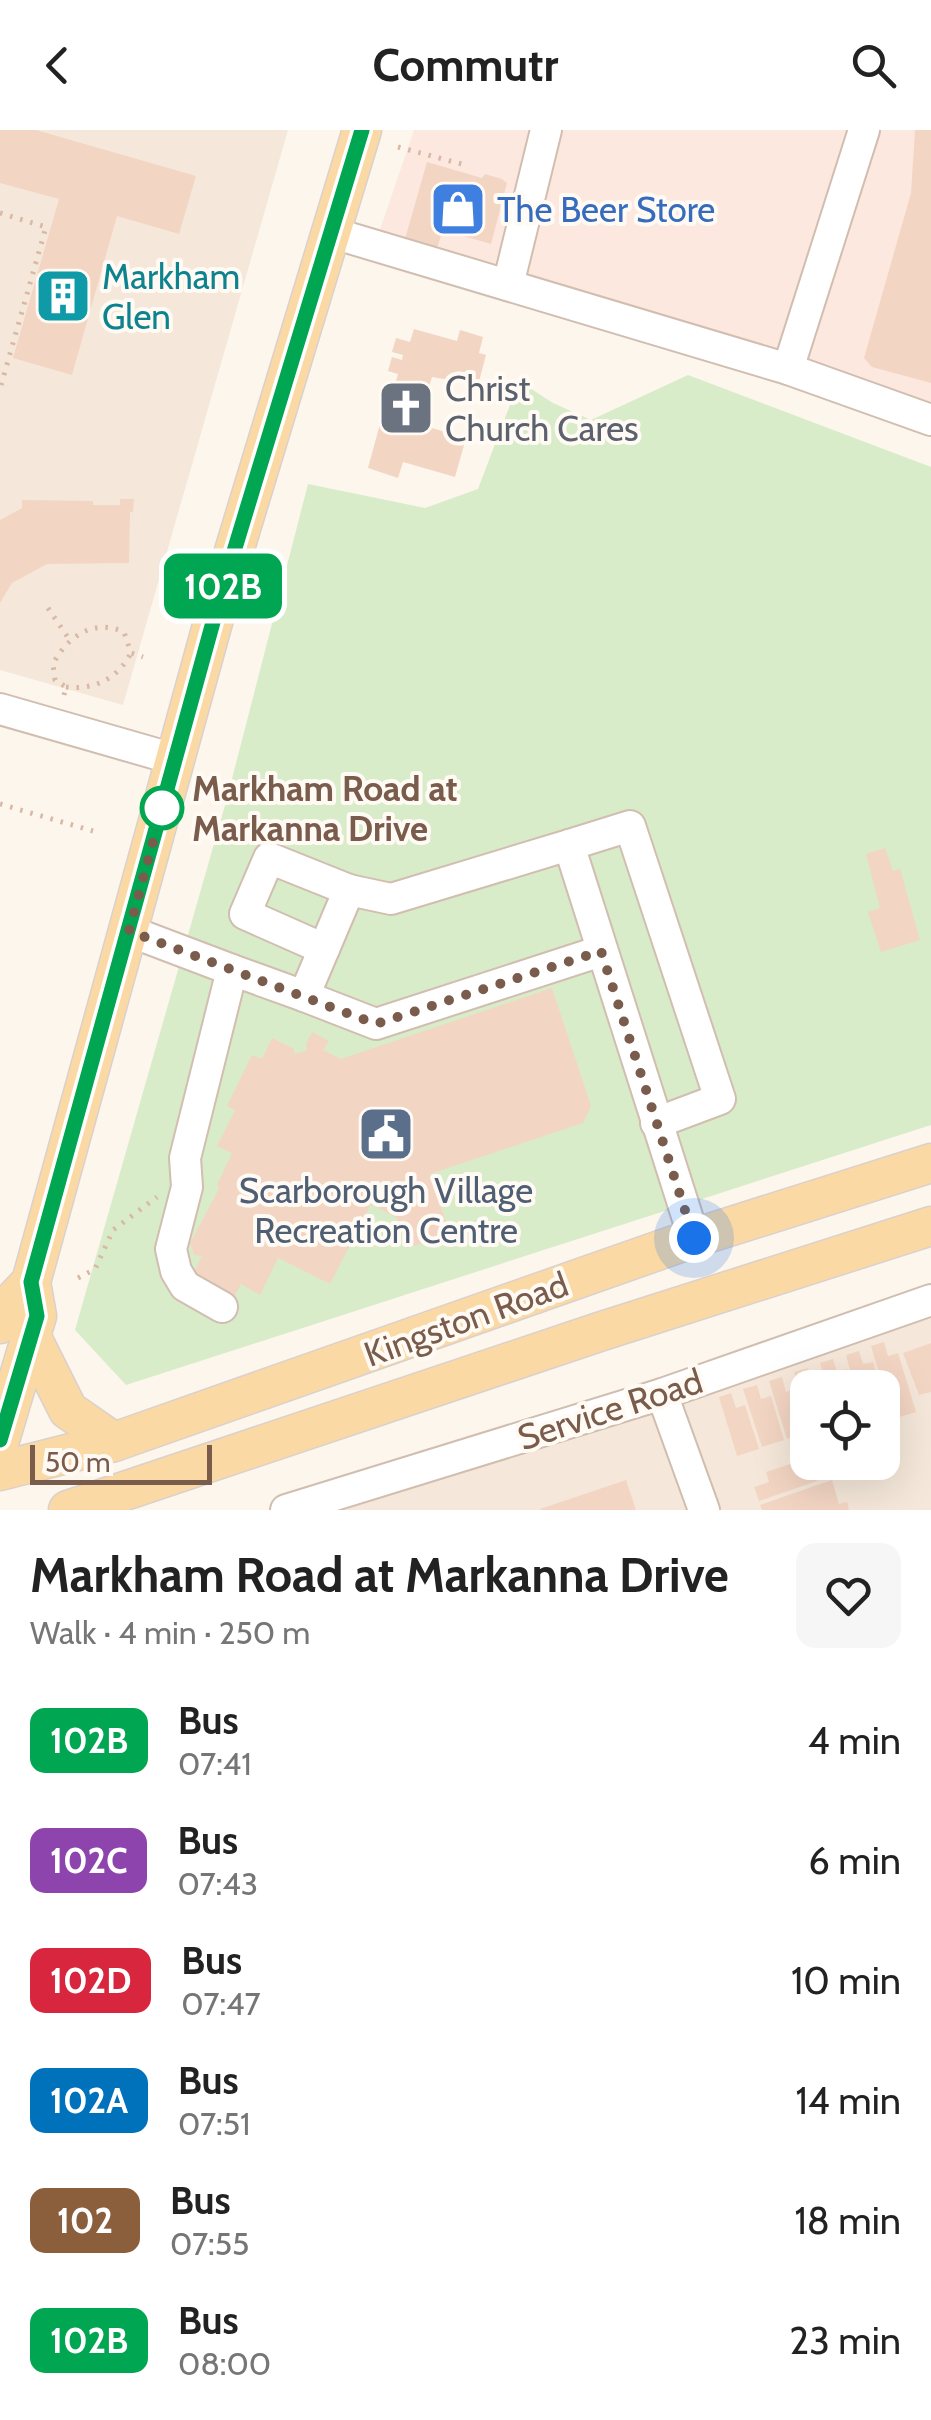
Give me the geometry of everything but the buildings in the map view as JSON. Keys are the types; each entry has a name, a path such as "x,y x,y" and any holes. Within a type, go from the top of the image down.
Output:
{"main road":[{"path":"0,1440 16,1330 37,1316 31,1282 174,759 362,130"},
{"name":"Kingston Road","path":"0,1471 114,1442 694,1238 931,1163"},
{"name":"Kingston Road","path":"68,1510 931,1226"},
{"path":"16,1330 68,1410 114,1442"}],"street":[{"path":"508,285 546,130"},
{"path":"788,369 864,130"},
{"path":"333,232 788,369 931,420"},
{"path":"0,709 174,759"},
{"path":"324,949 245,914 268,858 349,890 391,899 630,826 720,1099 656,1124"},
{"path":"569,845 694,1238"},
{"path":"304,996 349,890"},
{"path":"129,931 376,1024 601,951"},
{"path":"222,1307 184,1286 170,1249 187,1187 185,1158 232,970"},
{"name":"Service Road","path":"286,1510 662,1394 931,1300"},
{"path":"662,1394 704,1510"}],"path":[{"path":"398,147 469,166"},
{"path":"0,213 46,227 0,390"},
{"path":"48,608 69,640"},
{"path":"112,626 124,632 131,653 122,669 104,682 65,691 55,680 53,664 69,640 90,628 112,626"},
{"path":"131,653 143,657"},
{"path":"0,804 93,830"},
{"path":"78,1278 96,1269 114,1230 186,1175"}],"shaded area":[{"path":"0,130 288,130 123,705 0,670"},
{"path":"414,130 931,130 931,418 371,256"},
{"path":"931,1312 931,1510 344,1510"}],"green space":[{"path":"688,375 931,467 931,1125 126,1385 75,1330 226,802 308,484 425,508 478,489 519,381 553,403 591,420"}],"bus line":[{"name":"102B","path":"0,1440 37,1316 31,1282 174,759 362,130"}],"place":[{"name":"The Beer Store","path":"458,209"},
{"name":"Markham Glen","path":"63,296"},
{"name":"Christ Church Cares","path":"406,408"},
{"name":"Markham Road at Markanna Drive","path":"162,808"},
{"name":"Scarborough Village Recreation Centre","path":"386,1134"}],"route":[{"path":"162,808 129,931 376,1024 601,951 694,1238"}]}
